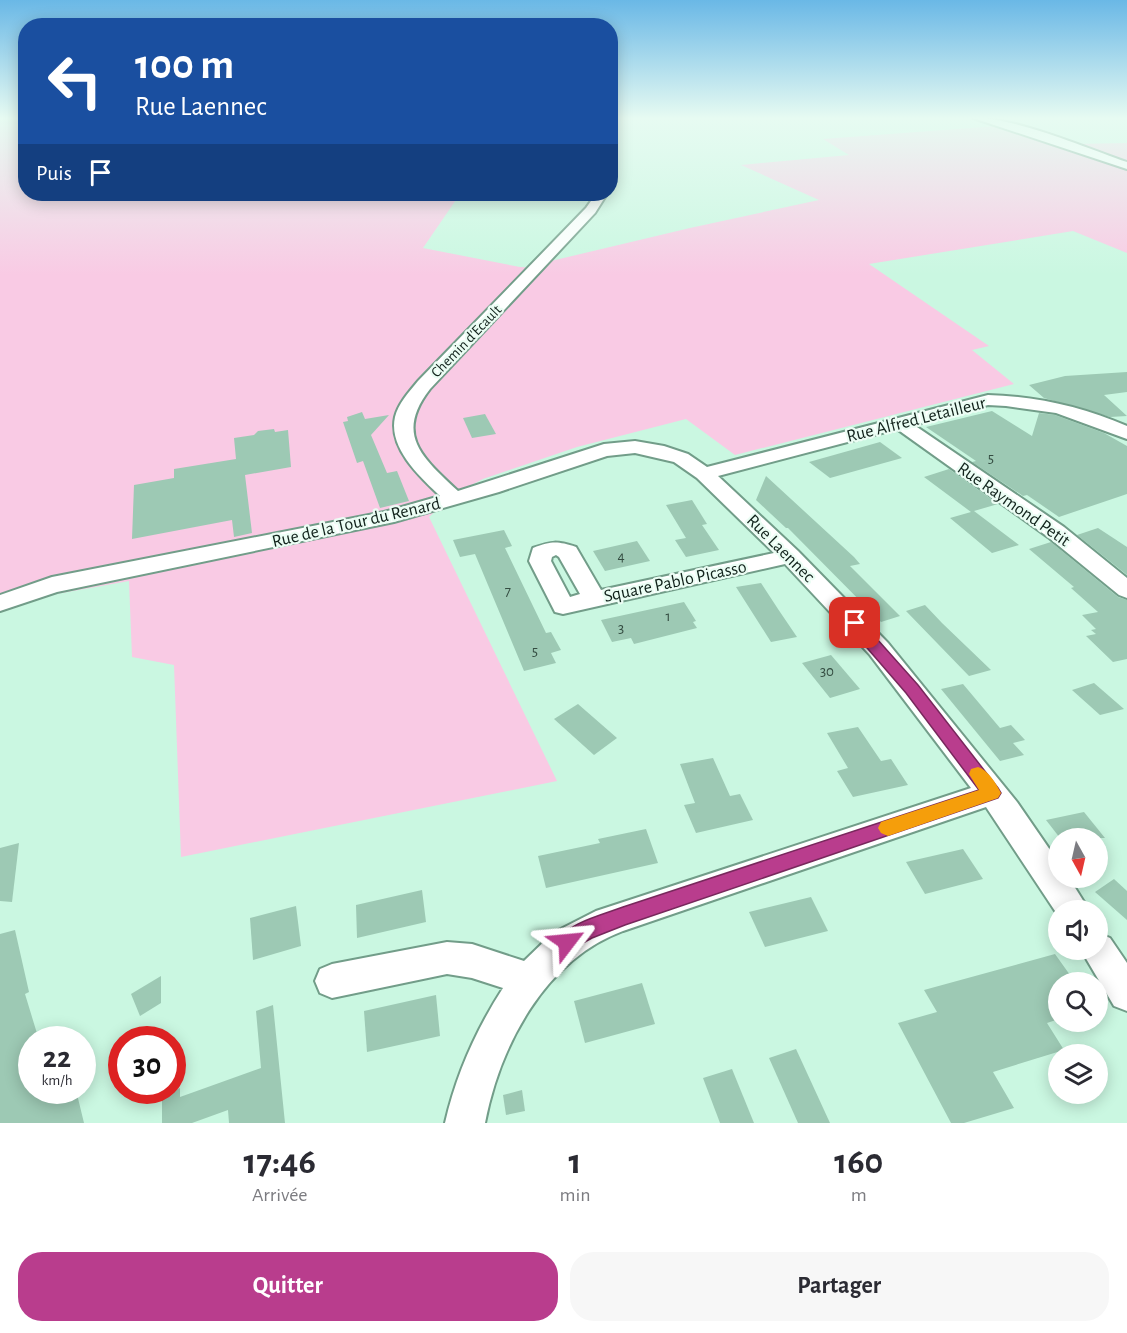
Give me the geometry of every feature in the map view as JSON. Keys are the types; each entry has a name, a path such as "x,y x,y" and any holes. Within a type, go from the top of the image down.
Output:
{"street":[{"name":"Chemin d'Ecault","path":"454,499 426,471 409,447 402,429 406,410 424,385 591,210 597,201"},
{"name":"Rue Alfred Letailleur","path":"704,474 981,401 1004,400 1060,409 1127,433"},
{"name":"Rue Raymond Petit","path":"898,422 1056,532 1127,590"},
{"name":"Rue de la Tour du Renard","path":"0,603 52,585 355,525 454,499 584,455 625,447 664,452 681,458 704,474"},
{"name":"Rue Laennec","path":"704,474 790,556 888,660 992,793 1066,900"},
{"name":"Square Pablo Picasso","path":"594,599 790,556"},
{"path":"465,1123 474,1086 493,1042 531,980 567,942 602,924 992,793"},
{"path":"332,981 447,958 472,961 531,980"},
{"path":"1105,960 1127,994"}],"shaded area":[{"path":"0,170 18,170 18,201 455,201 423,248 520,267 540,268 551,261 819,200 753,170 1127,170 1127,253 1073,231 869,264 989,346 972,350 1014,384 735,455 686,419 577,447 483,479 452,495 429,517 557,781 181,857 174,665 132,657 129,581 0,604"}],"building":[{"path":"1127,372 1127,392 1104,395 1127,416 1110,417 1044,398 1029,385 1065,376"},
{"path":"992,411 1032,436 1039,413 1055,415 1104,433 1127,446 1127,494 1059,517 972,462 976,461 926,427"},
{"path":"362,412 365,419 389,415 371,435 387,473 397,471 409,501 380,508 363,461 357,463 343,422 348,421 347,417"},
{"path":"485,414 496,434 472,438 463,418"},
{"path":"274,429 275,432 288,430 291,467 245,475 252,533 234,537 232,520 132,539 134,485 174,478 174,469 236,459 234,438"},
{"path":"880,442 902,458 830,478 809,462"},
{"path":"949,469 998,504 974,511 1019,545 992,553 950,518 971,512 924,477"},
{"path":"766,476 854,557 860,564 850,566 900,616 881,622 788,528 756,500"},
{"path":"692,500 707,524 702,525 719,550 686,557 675,540 686,538 666,505"},
{"path":"1098,528 1127,547 1127,575 1077,535"},
{"path":"504,530 512,546 505,548 546,633 551,632 561,650 551,653 556,663 524,671 475,554 460,557 453,540"},
{"path":"637,541 650,561 605,571 593,551"},
{"path":"1051,542 1118,597 1127,600 1127,659 1113,662 1086,636 1096,634 1091,630 1096,629 1082,615 1098,612 1071,588 1074,587 1029,549"},
{"path":"761,583 797,637 771,642 736,587"},
{"path":"684,602 696,621 693,622 697,628 634,644 631,638 612,642 601,620"},
{"path":"925,605 991,670 969,676 906,611"},
{"path":"831,655 860,689 830,698 802,663"},
{"path":"1094,683 1124,709 1100,715 1072,690"},
{"path":"963,684 1000,728 1011,725 1025,740 1013,743 1024,755 1000,761 941,689"},
{"path":"578,704 617,738 594,755 554,719"},
{"path":"858,727 881,761 891,759 908,785 853,797 837,771 848,768 827,733"},
{"path":"713,758 730,796 740,794 753,820 696,833 684,805 695,803 680,764"},
{"path":"1084,812 1097,828 1052,828 1046,820"},
{"path":"646,829 658,863 546,888 538,856 600,843 598,839"},
{"path":"19,843 12,902 0,901 0,848"},
{"path":"963,849 983,879 925,894 906,862"},
{"path":"1114,879 1127,891 1127,920 1108,903 1108,900 1104,900 1095,892 1101,888 1108,888 1108,883"},
{"path":"422,890 426,922 357,938 356,905"},
{"path":"811,897 828,931 765,947 749,912"},
{"path":"296,906 301,946 253,960 250,918"},
{"path":"15,930 29,992 25,994 35,1026 18,1026 18,1104 79,1104 84,1123 0,1123 0,934"},
{"path":"1048,956 1048,960 1059,960 1068,972 1048,972 1047,1023 1048,1032 1053,1032 1060,1044 1048,1044 1048,1055 993,1072 1014,1108 964,1123 951,1123 898,1023 937,1012 924,990"},
{"path":"161,976 161,1003 140,1016 131,994"},
{"path":"642,983 655,1024 585,1043 574,1001"},
{"path":"436,995 440,1036 367,1052 364,1011"},
{"path":"273,1005 285,1123 229,1123 228,1110 192,1123 162,1123 162,1104 186,1104 186,1095 261,1068 256,1011"},
{"path":"796,1049 830,1123 798,1123 769,1058"},
{"path":"732,1069 754,1123 720,1123 703,1078"},
{"path":"522,1090 525,1111 506,1115 503,1095"}],"slow traffic":[{"path":"888,828 992,793 978,774"}],"route":[{"path":"567,942 584,932 623,916 992,793 912,689 855,623"}]}
